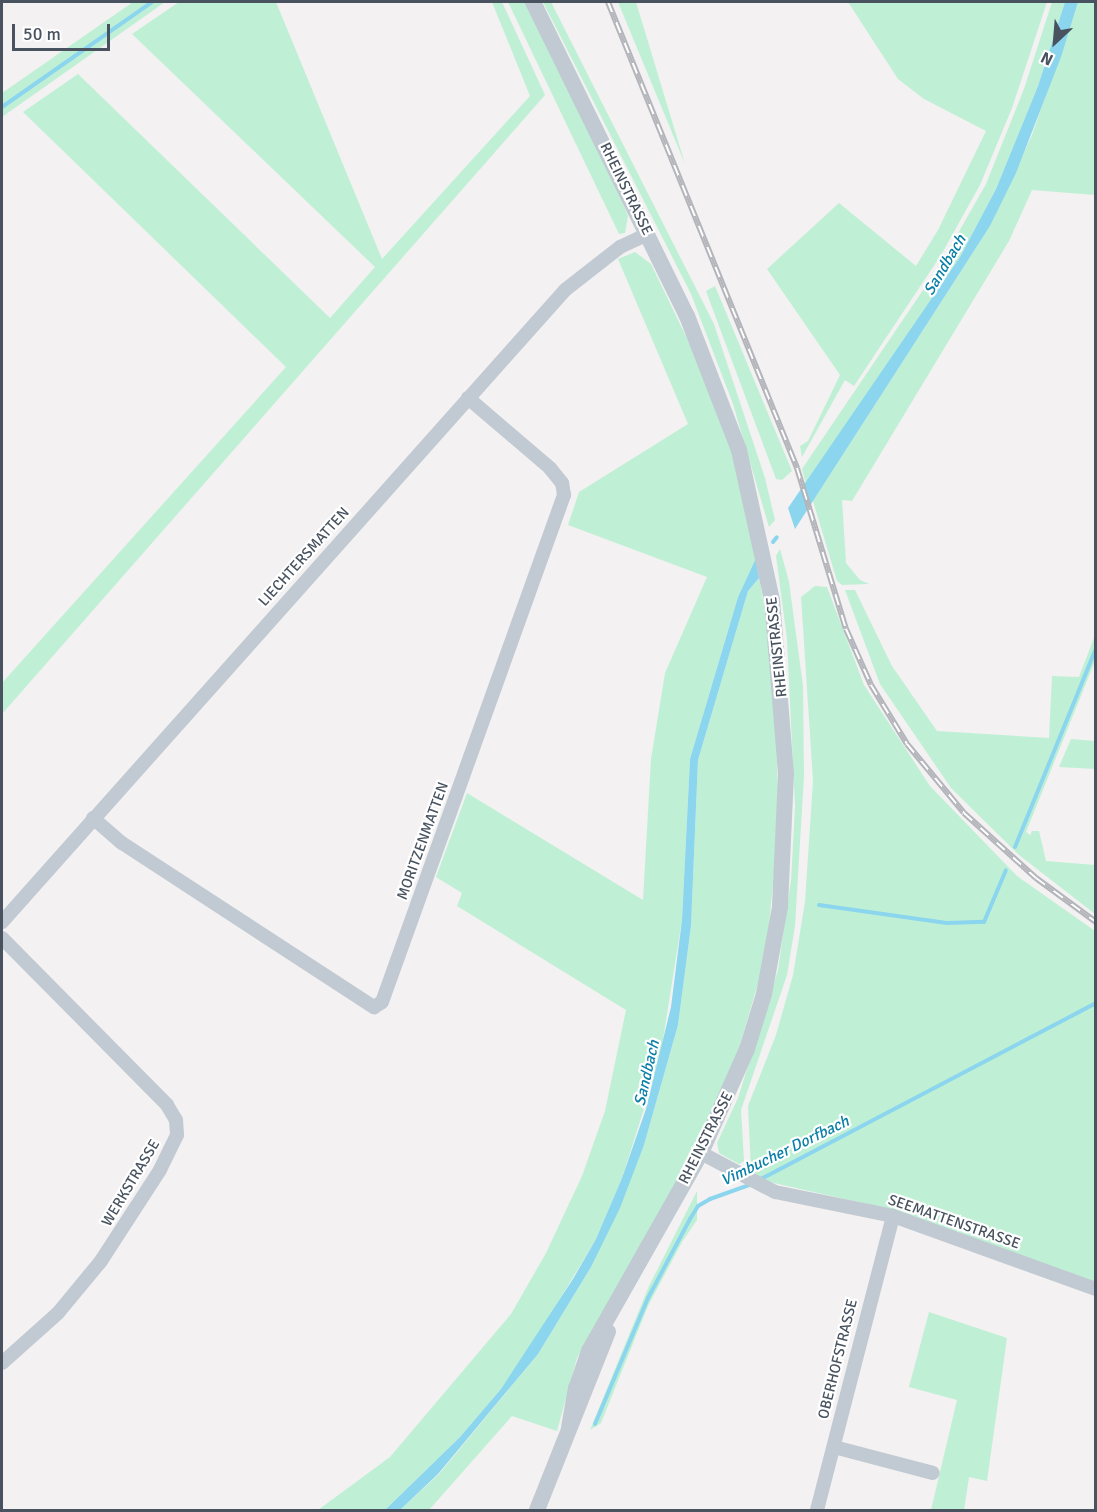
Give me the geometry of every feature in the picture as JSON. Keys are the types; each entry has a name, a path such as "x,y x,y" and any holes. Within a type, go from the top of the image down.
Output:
{"street":[{"name":"RHEINSTRASSE","path":"533,2 648,234 718,389 760,533 767,568 782,688 786,774 780,907 764,994 747,1049 701,1153 614,1305 595,1373 569,1427 537,1510"},
{"name":"LIECHTERSMATTEN","path":"2,922 565,290 620,247 648,234"},
{"name":"MORITZENMATTEN","path":"93,818 122,843 375,1007 382,1002 564,495 562,483 550,468 468,398"},
{"name":"WERKSTRASSE","path":"2,938 167,1105 176,1120 177,1135 160,1170 101,1261 58,1313 2,1363"},
{"name":"SEEMATTENSTRASSE","path":"701,1153 775,1192 893,1216 1095,1289"},
{"name":"OBERHOFSTRASSE","path":"817,1510 893,1216"},
{"path":"834,1447 933,1473"}],"green space":[{"path":"133,2 165,2 2,117 2,93"},
{"path":"179,2 276,2 382,259 530,96 492,2 502,2 545,95 2,714 2,683 286,367 23,112 78,74 330,318 375,267 132,34"},
{"path":"508,2 526,2 623,204 628,216 625,233 619,234"},
{"path":"543,2 551,2 714,324 765,478 775,520 769,527 733,404 691,294"},
{"path":"618,2 636,2 685,164"},
{"path":"848,2 1047,2 1012,108 980,185 941,255 854,386 845,380 802,457 800,446 808,441 840,375 767,269 839,203 916,266 938,230 986,131 924,99 898,79"},
{"path":"1052,2 1065,2 1038,86 996,189 960,257 806,484 802,469 940,265 986,184 1024,89"},
{"path":"1078,2 1095,2 1095,195 1032,190 1009,241 852,501 842,500 846,563 860,580 869,584 842,585 837,581 813,501 990,226 1032,135"},
{"path":"635,252 651,264 708,382 736,466 756,558 738,597 690,759 682,920 660,1058 622,1178 596,1239 537,1337 501,1389 460,1437 385,1510 318,1510 390,1457 511,1314 546,1253 582,1176 605,1111 626,1010 457,906 462,893 436,877 467,793 643,900 651,759 665,673 707,577 568,525 579,492 688,424 618,259"},
{"path":"715,286 792,471 782,480 776,479 706,291"},
{"path":"780,549 789,582 803,686 804,776 795,926 787,975 741,1110 744,1161 739,1164 719,1153 717,1143 738,1098 778,970 791,880 795,807 787,639 776,556"},
{"path":"759,578 773,652 779,820 766,957 731,1074 691,1156 577,1358 557,1431 512,1416 429,1510 400,1510 439,1474 538,1354 591,1267 644,1145 678,1025 691,926 698,760 748,591"},
{"path":"815,586 827,587 864,685 930,786 1017,876 1095,931 1095,1285 889,1209 765,1181 751,1170 748,1106 776,1035 793,975 805,902 813,781 801,597"},
{"path":"845,590 855,590 892,666 937,731 1049,738 1052,676 1079,677 1095,635 1095,661 1026,832 1030,835 1032,831 1039,831 1046,861 1095,865 1095,914 1019,855 951,788 880,684"},
{"path":"1071,739 1095,741 1095,769 1059,767"},
{"path":"697,1191 697,1220 682,1242 648,1306 601,1423 590,1430 649,1286"},
{"path":"929,1312 1007,1338 987,1481 969,1477 964,1510 931,1510 957,1400 909,1387"}],"water":[{"path":"1065,2 1078,2 1061,57 1016,173 990,226 795,529 788,508 960,257 996,189 1038,86"},
{"path":"756,558 759,578 748,591 698,760 691,926 678,1025 644,1145 620,1208 591,1267 538,1354 438,1474 400,1510 385,1510 460,1437 501,1389 573,1279 596,1239 622,1178 646,1109 671,1007 682,920 690,759 738,597"}],"waterway":[{"path":"2,107 152,2"},
{"name":"Sandbach","path":"773,542 777,537"},
{"path":"1015,847 1096,649"},
{"path":"819,905 947,923 984,922 1006,870"},
{"name":"Vimbucher Dorfbach","path":"759,1180 1096,1003"},
{"name":"Vimbucher Dorfbach","path":"595,1424 648,1298 698,1206 710,1199 752,1184"}],"railway":[{"path":"608,2 797,468 846,629 871,685 907,744 964,813 1036,878 1096,922"}]}
